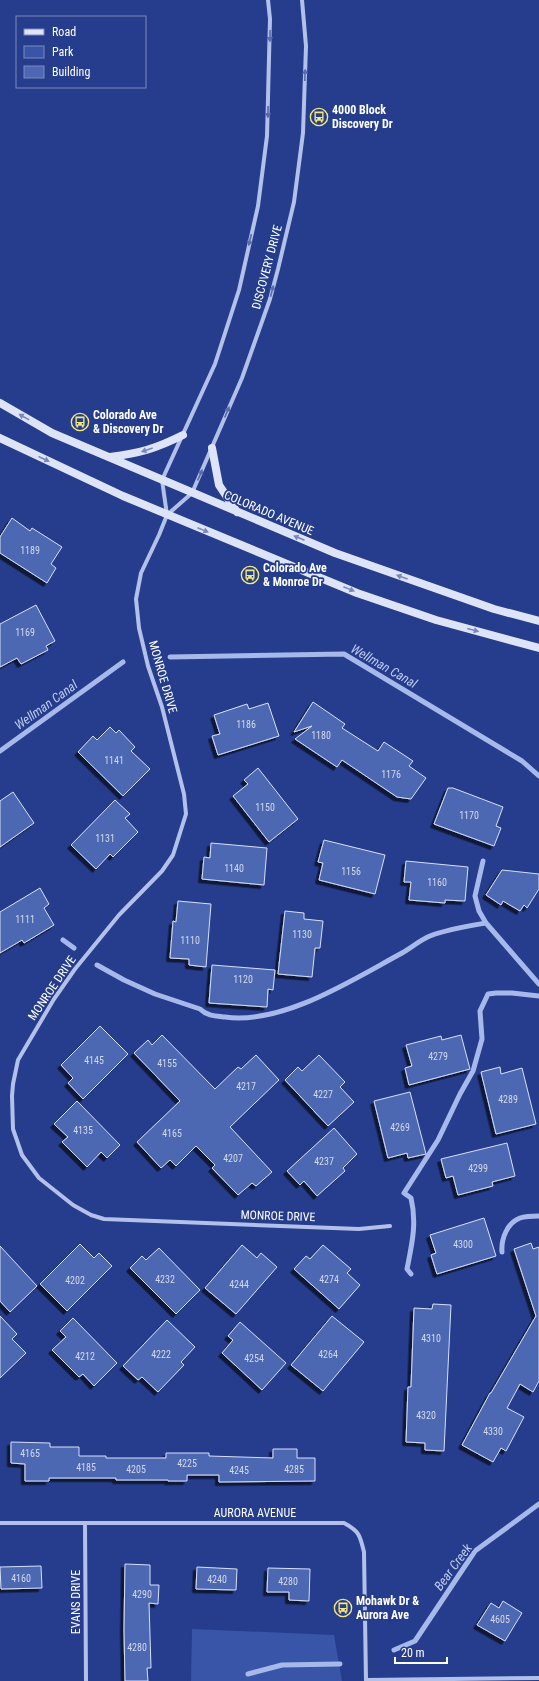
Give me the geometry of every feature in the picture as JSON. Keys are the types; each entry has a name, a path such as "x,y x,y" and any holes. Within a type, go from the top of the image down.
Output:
{"main road":[{"name":"COLORADO AVENUE","path":"0,403 52,433 343,556 494,609 539,620"},
{"path":"109,457 140,453 161,446 183,435"},
{"path":"0,438 123,496 357,593 436,620 539,648"},
{"path":"212,448 219,485 238,512"}],"street":[{"name":"DISCOVERY DRIVE","path":"162,480 215,364 239,290 258,206 267,136 270,19 268,0"},
{"name":"DISCOVERY DRIVE","path":"167,515 192,493 242,378 270,298 294,202 303,133 306,53 302,0"},
{"name":"MONROE DRIVE","path":"162,480 167,515 160,535 141,573 136,599 139,628 148,666 162,707 184,794 186,814 174,855 162,871 119,915 75,969 54,999 18,1060 12,1096 13,1129 22,1155 39,1178 73,1205 91,1215 104,1219 359,1229 390,1226"},
{"name":"AURORA AVENUE","path":"0,1523 344,1523 355,1529 361,1537 364,1552 366,1681"},
{"name":"EVANS DRIVE","path":"85,1523 86,1681"},
{"path":"366,1681 539,1678"}],"green space":[{"path":"192,1629 334,1635 342,1681 191,1681"}],"building":[{"path":"12,518 30,531 32,528 62,547 51,564 56,568 47,583 0,553 0,537"},
{"path":"36,605 55,641 46,646 48,650 21,664 17,658 0,667 0,624"},
{"path":"313,702 345,724 342,728 378,751 384,742 413,761 409,766 426,778 411,799 397,797 342,760 337,767 295,739 312,726 294,732"},
{"path":"268,703 279,736 218,755 212,736 220,734 214,715 247,704 249,709"},
{"path":"110,727 116,733 119,730 135,747 131,751 150,769 123,796 78,752 93,736 97,740"},
{"path":"258,768 298,819 269,842 233,796 248,784 244,780"},
{"path":"448,788 453,788 503,807 496,826 501,828 494,846 434,824"},
{"path":"13,792 34,823 0,847 0,801"},
{"path":"115,800 130,814 125,818 138,832 113,857 110,854 96,869 71,845"},
{"path":"324,840 385,855 375,894 319,880 323,863 318,862"},
{"path":"211,843 267,848 264,885 202,879 204,857 210,858"},
{"path":"406,861 468,867 465,901 445,900 445,903 409,900 411,882 404,882"},
{"path":"502,870 539,874 539,889 527,908 524,905 520,911 503,901 501,905 486,895"},
{"path":"40,888 49,904 44,908 54,925 24,943 22,940 0,953 0,912"},
{"path":"178,901 211,904 206,967 189,965 189,959 170,958 173,921 176,922"},
{"path":"285,911 304,913 304,919 323,921 320,948 315,948 312,977 278,974"},
{"path":"212,965 275,970 273,990 268,989 267,1007 209,1003"},
{"path":"100,1026 128,1054 83,1099 68,1083 73,1078 61,1065"},
{"path":"162,1035 215,1089 238,1067 241,1069 256,1055 279,1080 230,1127 272,1172 256,1186 252,1183 238,1195 212,1168 215,1165 196,1146 176,1166 170,1160 161,1168 137,1142 180,1101 134,1053 148,1040 152,1045"},
{"path":"461,1035 470,1069 409,1085 405,1068 412,1066 406,1045 441,1036 442,1040"},
{"path":"319,1055 345,1082 340,1087 354,1102 328,1126 285,1080 298,1067 302,1071"},
{"path":"500,1067 501,1074 522,1068 536,1124 496,1134 481,1072"},
{"path":"410,1092 426,1154 408,1158 407,1153 388,1158 374,1101"},
{"path":"77,1101 120,1145 107,1158 101,1152 87,1167 62,1142 68,1137 54,1124"},
{"path":"334,1128 357,1154 343,1168 345,1171 317,1196 304,1181 300,1185 287,1171"},
{"path":"507,1143 515,1176 492,1182 493,1186 458,1195 453,1176 446,1178 441,1159"},
{"path":"484,1218 496,1256 437,1274 431,1255 436,1253 430,1235"},
{"path":"531,1243 533,1249 539,1247 539,1381 533,1392 520,1384 507,1408 524,1417 506,1451 501,1448 493,1462 462,1445 490,1393 536,1316 514,1249"},
{"path":"80,1244 94,1258 99,1253 112,1266 67,1311 40,1284"},
{"path":"242,1245 257,1258 261,1253 277,1267 236,1314 205,1288"},
{"path":"323,1245 351,1269 347,1273 360,1285 339,1309 294,1269 306,1256 310,1259"},
{"path":"0,1246 37,1286 10,1312 0,1301"},
{"path":"159,1248 200,1290 176,1314 130,1268 142,1256 146,1260"},
{"path":"433,1304 451,1305 444,1451 425,1450 425,1443 406,1442 408,1387 411,1387 414,1308 432,1309"},
{"path":"0,1316 17,1334 12,1339 26,1353 0,1378"},
{"path":"332,1316 364,1342 323,1391 291,1365"},
{"path":"73,1318 117,1363 94,1386 83,1374 79,1377 52,1350 66,1337 60,1331"},
{"path":"167,1320 195,1347 181,1362 184,1365 158,1392 142,1377 138,1380 123,1366"},
{"path":"240,1322 286,1363 262,1390 222,1353 233,1340 228,1336"},
{"path":"11,1442 50,1443 50,1447 79,1447 79,1456 106,1456 106,1458 166,1458 166,1453 209,1453 209,1456 273,1458 273,1449 297,1449 297,1458 315,1458 315,1481 219,1482 219,1475 187,1475 187,1481 116,1480 116,1478 49,1478 49,1481 25,1481 25,1464 11,1463"},
{"path":"125,1564 150,1565 150,1585 159,1585 158,1604 149,1603 151,1668 147,1668 148,1681 125,1681"},
{"path":"41,1566 42,1588 1,1589 0,1567"},
{"path":"197,1567 237,1569 236,1590 196,1589"},
{"path":"268,1568 310,1569 309,1601 289,1600 289,1592 267,1592"},
{"path":"503,1601 522,1613 505,1641 477,1625 491,1603 499,1608"}],"waterway":[{"name":"Wellman Canal","path":"170,657 344,654 522,761 539,776"},
{"name":"Wellman Canal","path":"0,751 123,662"},
{"path":"483,861 475,896 479,911 486,923 539,984"},
{"path":"97,965 124,980 155,994 200,1009 208,1014 215,1016 247,1018 270,1014 316,998 361,976 430,936 486,923"},
{"path":"63,940 74,948"},
{"path":"411,1274 407,1269 412,1242 414,1216 411,1198 404,1193 438,1140 473,1071 482,1039 480,1011 488,994 512,993 539,996"},
{"path":"502,1252 506,1232 515,1220 522,1217 539,1216"},
{"name":"Bear Creek","path":"394,1650 415,1641 475,1551 539,1504"},
{"name":"Bear Creek","path":"248,1674 282,1665 340,1664"}],"place":[{"name":"4000 Block Discovery Dr","path":"319,117"},
{"name":"Colorado Ave & Discovery Dr","path":"80,422"},
{"name":"Colorado Ave & Monroe Dr","path":"250,575"},
{"name":"Mohawk Dr & Aurora Ave","path":"343,1608"}]}
